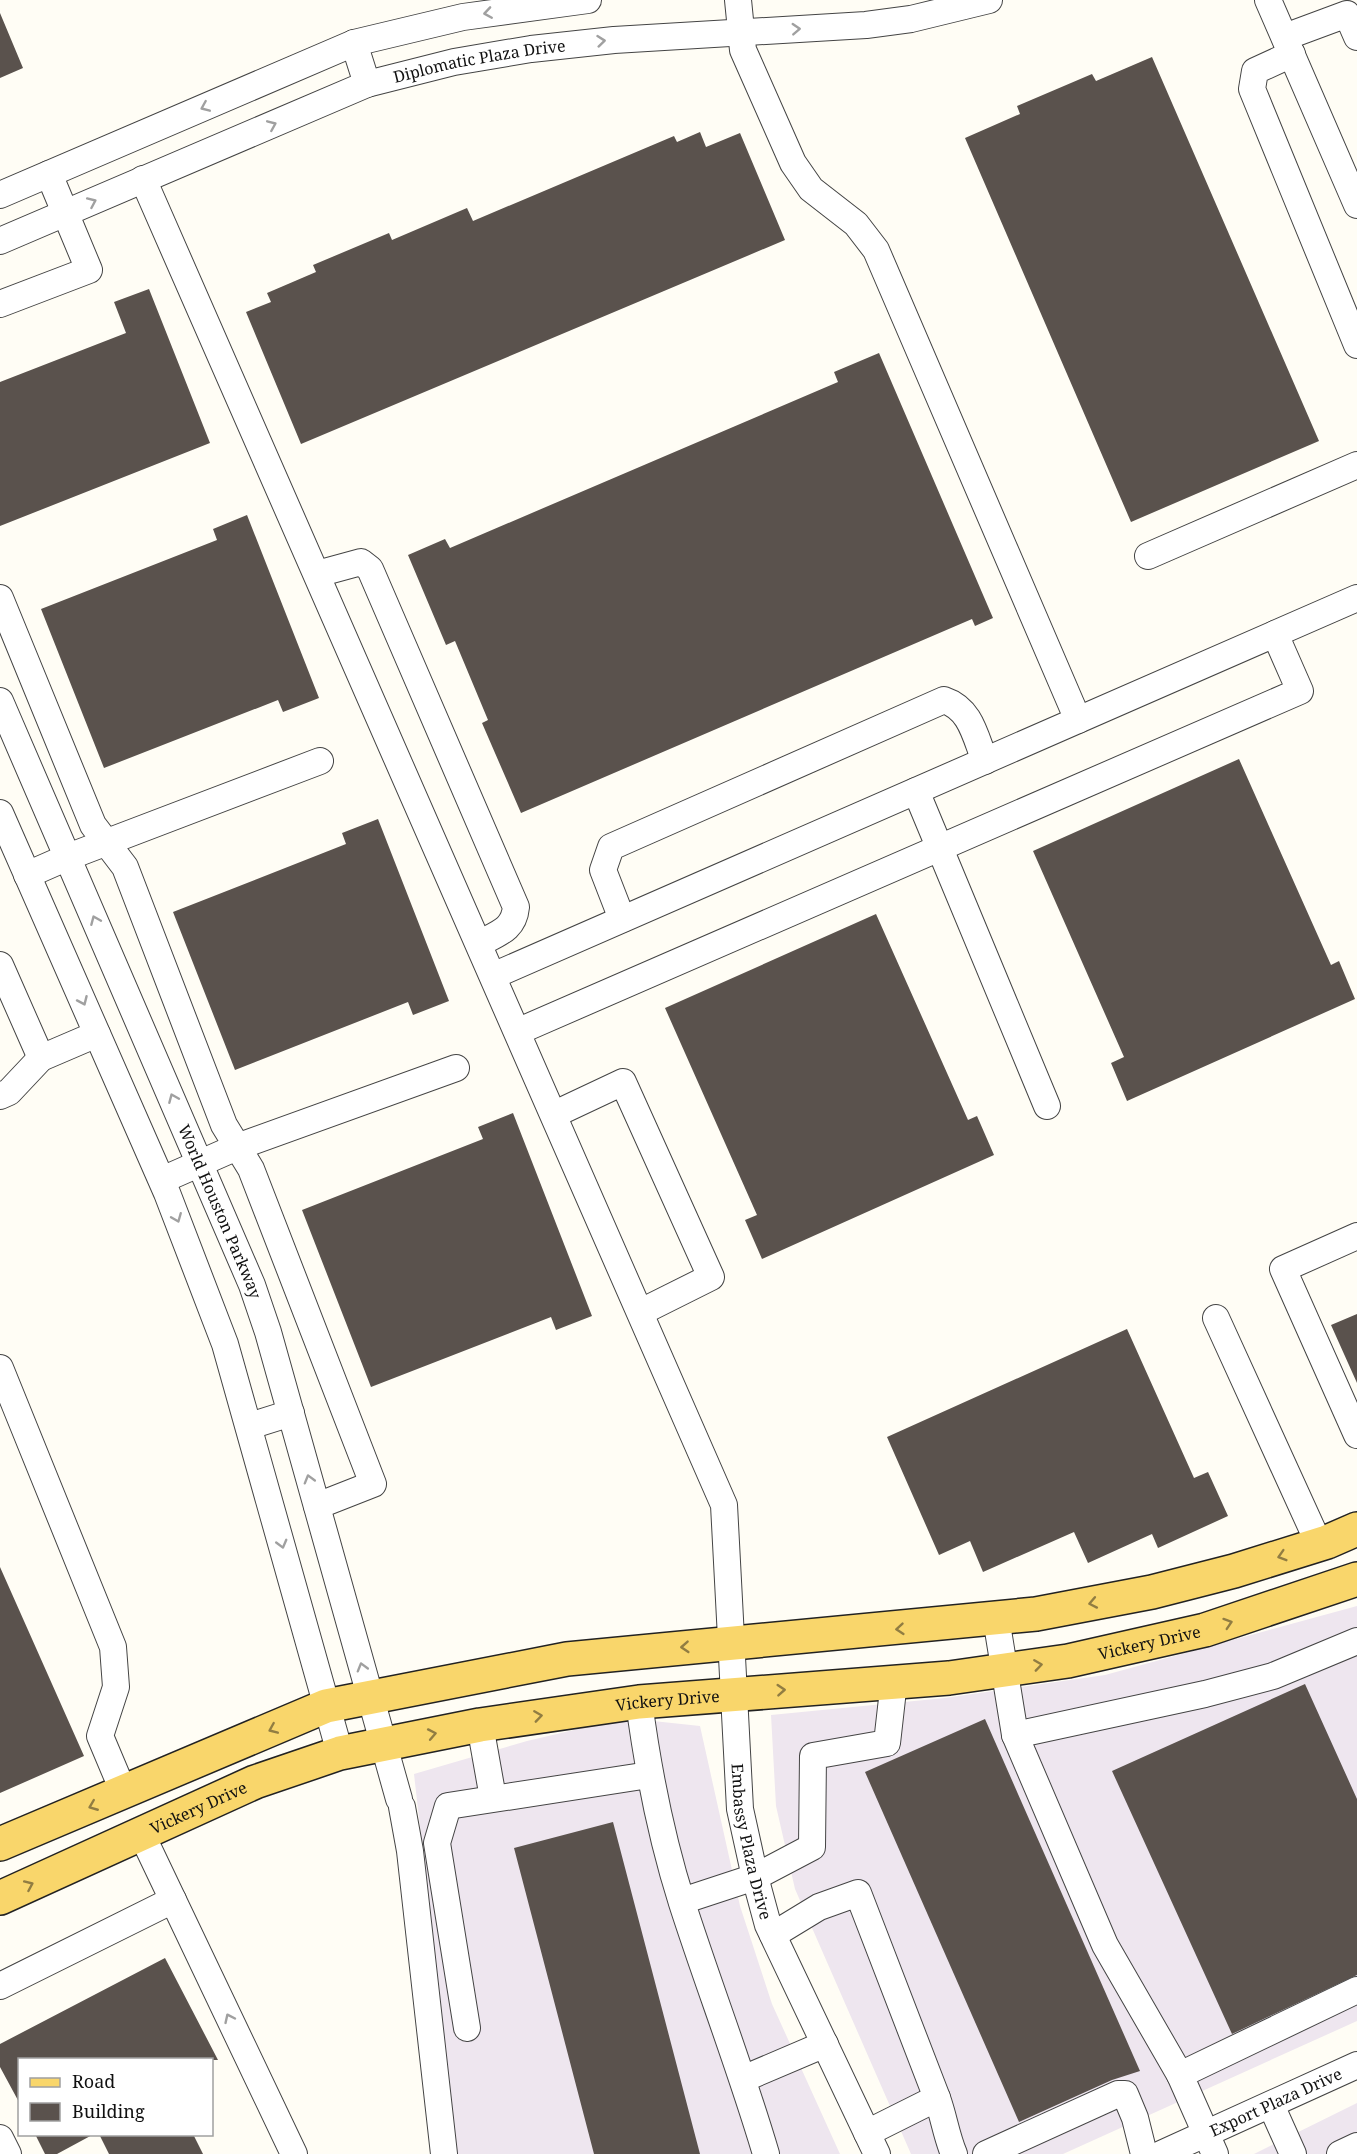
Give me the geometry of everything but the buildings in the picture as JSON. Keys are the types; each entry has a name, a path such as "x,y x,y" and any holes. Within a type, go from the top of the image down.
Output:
{"main road":[{"path":"0,1844 326,1706 567,1659 1036,1614 1152,1592 1234,1571 1319,1545 1357,1529"},
{"name":"Vickery Drive","path":"0,1898 255,1782 340,1753 480,1725 639,1702 894,1681 1068,1661 1205,1630 1357,1579"},
{"path":"124,1793 142,1835"}],"street":[{"path":"0,195 354,43 463,17 588,0"},
{"path":"738,0 743,50 802,178 811,189 856,224 876,250 1078,720"},
{"name":"Diplomatic Plaza Drive","path":"0,241 367,84 454,62 531,49 614,40 866,25 911,18 989,0"},
{"path":"1268,0 1357,205"},
{"path":"1357,37 1347,14 1288,46 1255,71 1252,89 1357,345"},
{"path":"354,43 367,84"},
{"path":"0,304 89,270 49,174"},
{"path":"143,179 495,975 519,1031 555,1114 641,1312 711,1277 623,1082 555,1114"},
{"path":"1148,556 1357,465"},
{"path":"317,574 361,562 370,569 516,907 515,920 507,929 480,943"},
{"path":"0,598 93,825 125,867 224,1125 251,1169 374,1484 317,1506"},
{"path":"495,975 1357,598"},
{"path":"519,1031 1300,691 1275,634"},
{"path":"622,919 603,870 611,848 944,700 957,704 964,711 985,761"},
{"name":"World Houston Parkway","path":"0,701 252,1285 291,1413 401,1803 410,1851 444,2154"},
{"path":"27,875 106,842 321,761"},
{"path":"916,791 1047,1106"},
{"path":"0,813 162,1180 225,1344 250,1426 340,1753"},
{"path":"0,965 41,1058"},
{"path":"0,1096 9,1092 41,1058 97,1034"},
{"path":"162,1180 237,1147 456,1068"},
{"path":"1357,1236 1283,1269 1357,1435"},
{"name":"Embassy Plaza Drive","path":"641,1312 724,1505 740,1809 755,1877 773,1935 872,2144"},
{"path":"1216,1318 1319,1545"},
{"path":"0,1368 113,1647 116,1687 100,1736 124,1793"},
{"path":"250,1426 291,1413"},
{"path":"996,1618 1015,1735 1105,1945 1180,2075 1211,2145"},
{"path":"1015,1735 1205,1694 1262,1679 1357,1641"},
{"path":"682,1901 755,1877 812,1847 813,1756 887,1743 894,1681"},
{"path":"639,1702 649,1775 682,1901 743,2079 766,2154"},
{"path":"480,1725 493,1798"},
{"path":"467,2028 437,1843 448,1806 649,1775"},
{"path":"142,1835 294,2154"},
{"path":"773,1935 819,1907 858,1893 944,2117 946,2134 954,2154"},
{"path":"0,1986 173,1900"},
{"path":"1180,2075 1357,1990"},
{"path":"743,2079 825,2044"},
{"name":"Export Plaza Drive","path":"1161,2154 1211,2145 1271,2105 1357,2065"},
{"path":"986,2154 1118,2094 1125,2094 1135,2118 1144,2154"},
{"path":"872,2144 937,2098"},
{"path":"1271,2105 1293,2154"},
{"path":"0,2138 8,2154"},
{"path":"1340,2154 1357,2146"}],"shaded area":[{"path":"1357,1606 1357,2021 1063,2154 911,2154 795,1889 776,1806 771,1715 945,1698 1105,1675"},
{"path":"625,1718 700,1726 740,1906 772,2004 840,2154 457,2154 414,1774 527,1741"},
{"path":"1357,2103 1357,2154 1254,2154"}]}
